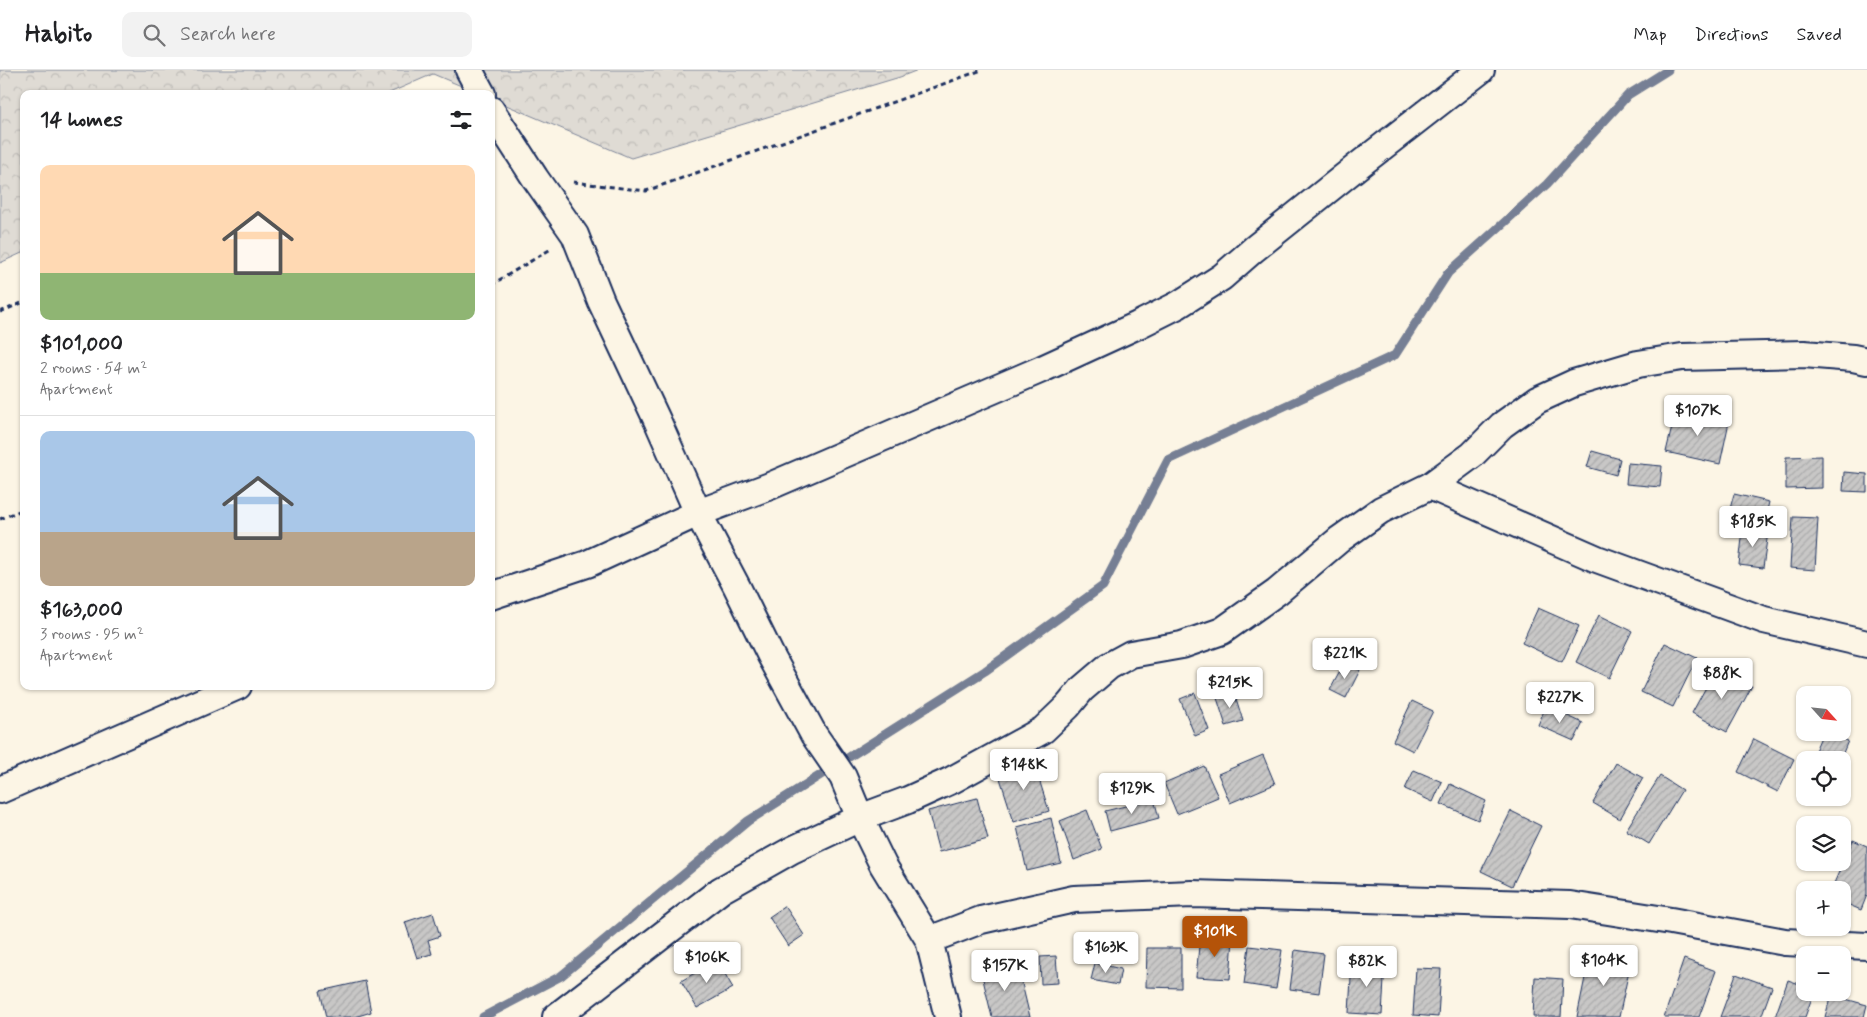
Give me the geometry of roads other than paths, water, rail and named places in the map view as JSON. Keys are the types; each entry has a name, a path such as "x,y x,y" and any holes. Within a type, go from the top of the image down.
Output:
{"street":[{"path":"469,70 480,90"},
{"path":"495,595 587,564 698,513 770,486 999,388 1138,326 1178,305 1222,277 1262,243 1481,70"},
{"path":"495,116 575,235 601,301 698,513 814,736 843,777 883,865 929,940 948,1017"},
{"path":"556,1017 721,890 792,850 860,818 908,800 952,780 1043,730 1108,666 1131,654 1182,645 1222,631 1276,592 1340,538 1381,510 1430,486 1472,455 1502,425 1537,400 1574,383 1638,364 1682,357 1804,354 1867,361"},
{"path":"1430,486 1597,558 1764,620 1867,644"},
{"path":"0,790 229,690"},
{"path":"929,940 981,920 1074,899 1192,894 1570,906 1671,921 1785,942 1867,946"}],"waterway":[{"path":"483,1017 561,976 748,821 985,671 1103,586 1168,460 1395,355 1448,273 1547,184 1628,95 1668,70"}]}
